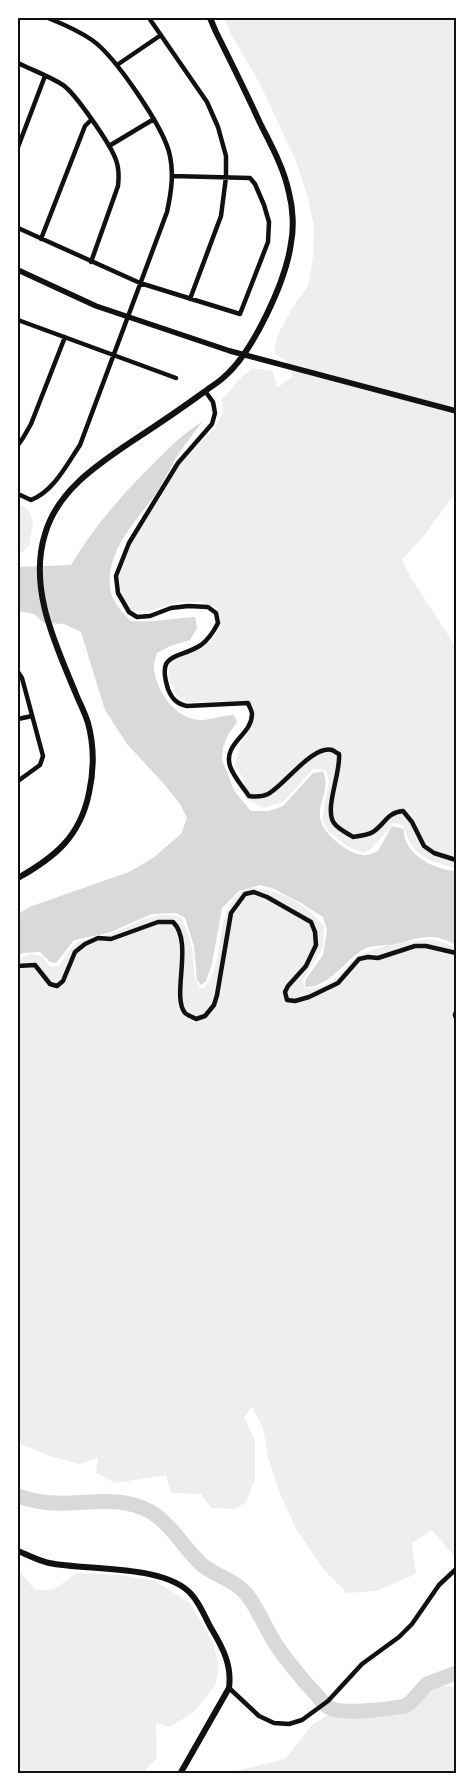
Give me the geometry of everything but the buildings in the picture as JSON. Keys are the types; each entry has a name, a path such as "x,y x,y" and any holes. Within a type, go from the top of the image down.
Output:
{"main road":[{"path":"18,878 47,860 65,845 80,823 88,802 93,777 92,748 88,723 50,629 40,587 40,560 43,538 49,520 67,493 92,468 224,378 252,344 283,275 292,242 292,215 289,193 278,160 210,18"},
{"path":"18,1550 47,1563 146,1573 166,1578 192,1594 218,1639 230,1674 229,1688 180,1774"}],"street":[{"path":"18,494 31,500 40,496 58,477 80,445 167,212 172,176 170,155 164,136 117,65 105,50 92,40 48,18"},
{"path":"149,18 208,102 218,127 226,156 226,177 221,216 190,299"},
{"path":"117,65 161,36"},
{"path":"18,63 63,85 75,95 116,159 119,173 118,186 91,262"},
{"path":"18,147 45,76"},
{"path":"109,146 154,119"},
{"path":"41,239 85,126 91,120"},
{"path":"18,228 91,262 140,282 240,314 268,242 269,222 255,184 250,178 172,176"},
{"path":"18,270 96,306 244,355 456,411"},
{"path":"18,320 176,378"},
{"path":"18,445 31,424 65,337"},
{"path":"205,391 213,402 215,413 212,424 178,463 128,543 116,576 118,593 128,612 137,617 150,616 171,608 188,606 208,607 216,613 218,623 211,636 202,644 170,658 165,666 164,676 171,696 178,704 188,706 248,703 252,714 249,726 232,747 229,756 230,767 249,796 258,797 269,794 311,757 322,751 332,750 339,754 340,764 330,816 335,825 353,837 362,836 373,832 393,812 403,811 412,822 424,846 434,854 456,860"},
{"path":"18,672 22,678 42,756 40,765 18,781"},
{"path":"18,719 32,716"},
{"path":"18,966 35,965 50,984 57,986 63,981 75,952 85,944 98,938 111,939 158,922 173,922 178,927 182,939 181,1002 186,1013 190,1016 196,1018 205,1016 214,1004 217,994 231,913 245,894 254,892 267,897 311,922 315,932 316,945 306,966 288,986 285,992 287,1000 295,1001 309,998 338,983 359,959 368,957 378,958 415,946 426,946 456,953"},
{"path":"456,1012 456,1018"},
{"path":"229,1688 259,1716 274,1723 289,1724 302,1720 328,1701 362,1664 399,1637 412,1624 439,1585 456,1570"}],"shaded area":[{"path":"224,18 456,18 456,492 426,533 402,560 411,578 456,647 456,868 437,863 422,856 411,844 404,826 394,823 371,849 363,853 347,846 328,831 322,819 329,780 325,770 313,769 283,802 263,808 245,798 244,780 235,765 241,744 252,725 253,714 247,701 186,702 177,695 168,679 170,662 200,648 213,638 218,631 220,621 216,607 202,602 178,602 147,612 129,610 121,593 119,577 132,542 181,462 214,429 223,413 222,399 253,368 273,371 277,388 293,376 285,360 274,353 277,336 292,308 308,286 313,257 314,227 308,198 296,161 261,86"},
{"path":"203,421 179,453 155,495 118,548 110,573 110,586 114,601 131,621 156,621 195,617 197,628 190,640 170,646 157,653 154,668 158,686 175,709 190,718 202,720 234,715 237,722 228,735 223,747 222,760 235,792 251,811 269,811 283,806 313,773 323,771 326,784 320,818 325,830 343,847 357,854 365,855 378,851 392,826 404,829 409,847 420,858 434,866 456,871 456,945 440,938 428,937 368,947 329,979 313,986 305,987 306,979 323,955 327,930 323,917 272,888 260,885 239,891 222,908 212,964 206,981 201,985 197,980 194,946 185,918 176,913 152,914 108,933 74,940 56,963 50,962 40,952 23,953 18,956 18,914 32,906 129,872 153,858 181,834 187,818 180,804 164,784 127,744 105,710 81,632 64,624 44,623 34,614 18,611 18,567 71,565 98,526 129,489 176,442"},
{"path":"18,503 28,509 33,522 29,546 18,553"},
{"path":"250,888 272,891 292,899 317,918 324,927 323,947 303,979 304,988 313,988 327,984 358,956 384,947 427,939 440,941 456,947 456,1558 432,1530 412,1543 416,1574 376,1591 347,1593 324,1570 296,1529 279,1491 268,1457 263,1428 252,1407 244,1418 255,1440 255,1479 246,1502 235,1509 211,1508 201,1494 171,1493 166,1475 115,1483 96,1473 98,1458 79,1464 50,1456 20,1444 18,1450 18,959 32,954 42,956 49,966 58,966 78,942 117,932 152,917 170,915 181,917 185,925 193,952 196,980 202,989 209,981 214,970 222,929 231,903 239,893"},
{"path":"18,1569 35,1590 53,1590 77,1573 120,1575 155,1581 190,1603 213,1643 219,1666 215,1686 194,1712 170,1727 156,1723 157,1758 143,1773 18,1773"},
{"path":"443,1686 456,1687 456,1773 234,1773 239,1770 285,1759 312,1725 329,1714 346,1715 401,1711 411,1706 424,1692"}],"waterway":[{"path":"18,1496 50,1503 121,1502 141,1507 151,1512 165,1523 201,1564 238,1586 248,1596 276,1645 299,1675 330,1708 356,1711 405,1706 427,1684 456,1673"}]}
